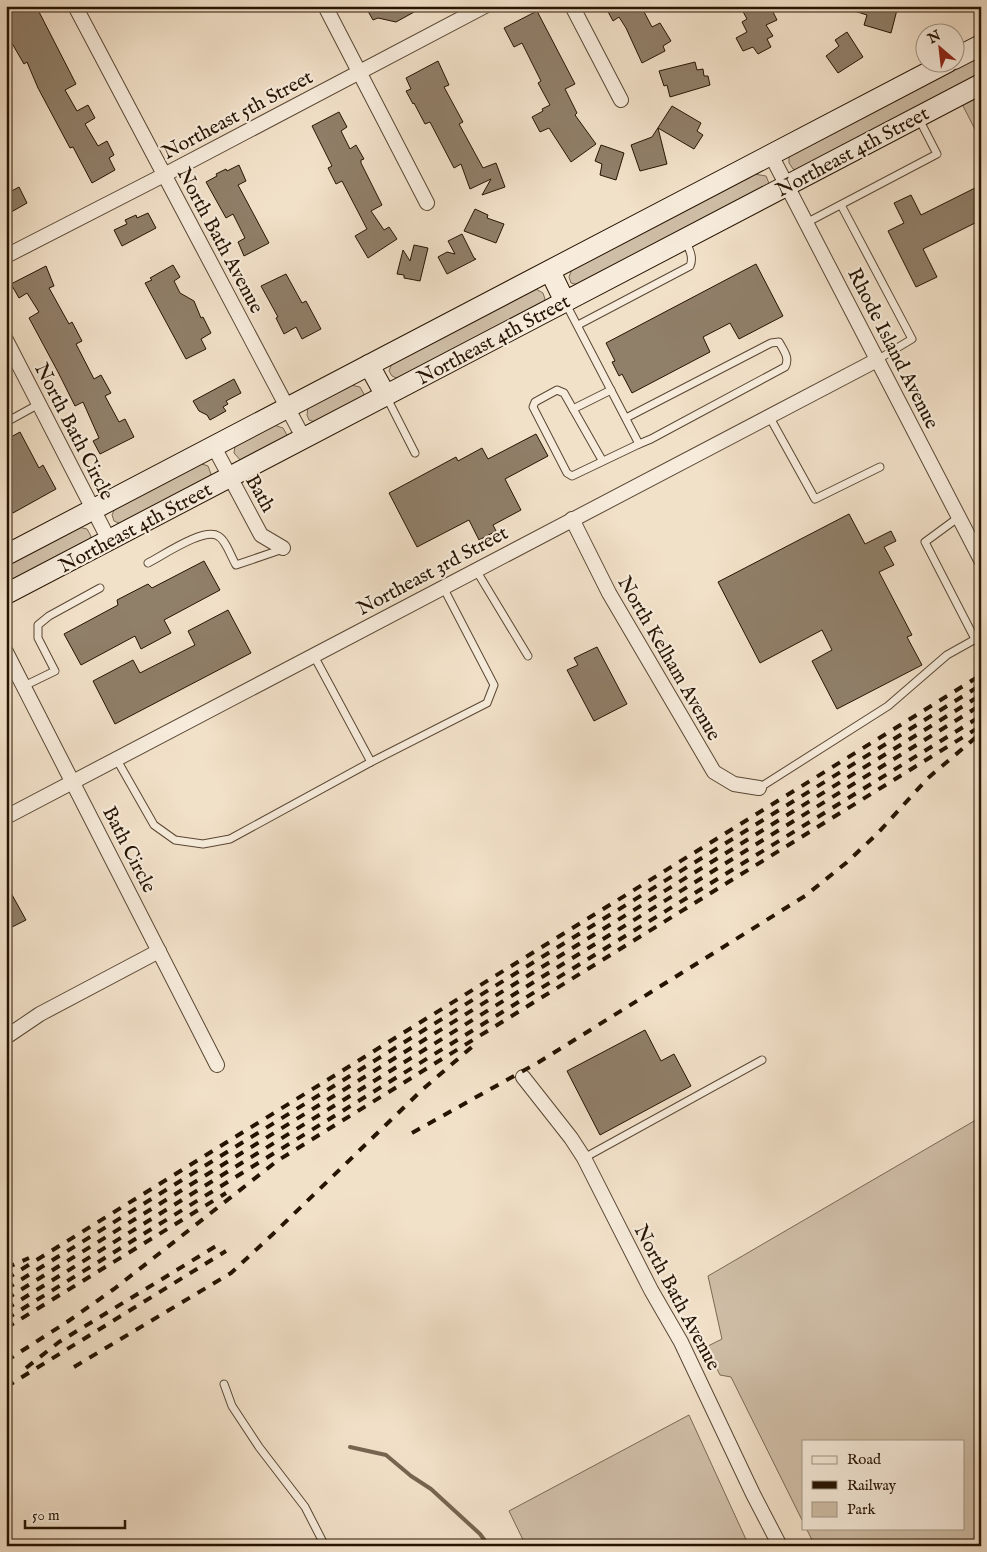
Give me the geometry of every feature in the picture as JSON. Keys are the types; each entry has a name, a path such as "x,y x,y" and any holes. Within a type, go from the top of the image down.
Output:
{"main road":[{"path":"964,54 981,45"},
{"name":"Northeast 4th Street","path":"6,555 929,72"},
{"name":"Northeast 4th Street","path":"6,594 981,84"},
{"path":"550,271 565,302"},
{"path":"369,366 386,396"}],"street":[{"name":"North Bath Avenue","path":"75,6 304,439"},
{"path":"325,6 427,203"},
{"name":"Northeast 5th Street","path":"6,256 360,73 484,6"},
{"path":"572,6 621,100"},
{"name":"Rhode Island Avenue","path":"771,155 981,560"},
{"name":"North Bath Circle","path":"6,340 109,540"},
{"name":"Northeast 3rd Street","path":"6,817 877,360"},
{"name":"Bath","path":"214,447 261,535 283,548"},
{"name":"North Kelham Avenue","path":"572,519 609,592 714,772 734,784 759,788"},
{"name":"Bath Circle","path":"6,652 217,1064"},
{"path":"6,1036 40,1014 159,951"},
{"name":"North Bath Avenue","path":"523,1077 571,1138 584,1158 651,1290 681,1342 753,1494 780,1546"}],"lane":[{"path":"806,223 937,154 918,117"},
{"path":"841,205 912,339 877,360"},
{"path":"578,325 690,266 692,256 685,239"},
{"path":"565,302 639,444"},
{"path":"602,460 564,393 556,390 534,402 533,408 567,473 572,476 602,460 651,439 786,367 788,362 787,356 779,342 771,343 626,418"},
{"path":"573,409 612,390"},
{"path":"386,396 415,453"},
{"path":"6,418 10,420 39,404"},
{"path":"769,416 815,500 880,467"},
{"path":"759,788 888,706 947,655 978,638 924,542 959,517"},
{"path":"148,563 200,536 210,533 222,539 236,566 283,548"},
{"path":"476,570 528,656"},
{"path":"117,760 154,825 176,840 203,844 230,839 371,762 487,703 494,685 443,587"},
{"path":"24,686 55,671 38,638 38,625 48,616 100,588"},
{"path":"314,656 371,762"},
{"path":"584,1158 762,1060"},
{"path":"224,1384 232,1406 259,1448 305,1507 325,1546"}],"green space":[{"path":"981,55 981,76 800,171 793,169 789,163 789,155 948,72 964,72 964,64"},
{"path":"981,94 981,141 962,104"},
{"path":"754,174 766,176 769,183 765,188 579,285 571,283 569,277 572,269"},
{"path":"536,289 543,293 545,299 542,306 401,380 392,376 389,371 392,363"},
{"path":"351,385 360,387 364,394 361,400 318,423 309,420 307,415 308,407"},
{"path":"274,425 283,428 287,435 284,441 242,462 234,453 235,446"},
{"path":"199,463 208,466 211,474 208,480 123,525 114,521 112,515 115,508"},
{"path":"78,527 87,529 91,536 88,543 6,587 6,565"},
{"path":"981,1117 981,1546 815,1546 807,1530 964,1530 964,1440 802,1440 802,1520 731,1377 720,1375 706,1347 722,1339 708,1276"},
{"path":"689,1415 749,1546 526,1546 509,1511"}],"building":[{"path":"23,6 36,6 76,84 65,90 77,111 88,105 95,118 85,124 98,146 107,141 114,155 109,158 115,170 92,183 73,147 70,148 38,88 27,62 24,64 6,33 6,15"},
{"path":"365,6 425,6 396,22 378,18 373,20"},
{"path":"605,6 641,6 652,27 660,23 671,41 663,46 665,51 642,63 619,17 613,21"},
{"path":"740,6 770,6 777,20 766,25 773,36 767,39 771,47 758,54 753,47 743,51 736,38 747,32 742,22 747,19"},
{"path":"846,6 898,6 891,33 864,25 867,15 845,8"},
{"path":"537,11 575,84 565,89 577,113 575,115 596,144 571,162 549,128 540,132 532,117 550,105 538,83 541,81 522,43 514,47 504,28"},
{"path":"847,32 863,57 838,73 826,56 839,46 835,40"},
{"path":"438,61 449,85 444,87 463,122 459,124 483,168 496,163 505,187 482,195 491,179 470,189 461,164 454,168 430,122 425,124 406,91 411,89 406,78"},
{"path":"695,62 697,70 703,69 704,76 708,76 710,85 670,97 667,85 664,86 659,71"},
{"path":"672,106 701,123 697,131 703,135 694,149 658,128 667,164 640,171 631,145 652,137"},
{"path":"339,112 347,127 341,131 350,149 356,145 364,159 361,160 361,163 382,205 371,211 384,230 389,227 397,239 368,258 355,236 367,229 342,181 336,184 328,168 332,166 312,126"},
{"path":"601,145 624,153 616,180 600,175 602,164 595,161"},
{"path":"239,165 246,181 238,185 269,243 244,256 238,242 245,238 233,214 226,218 206,182 217,176 216,174"},
{"path":"981,185 981,220 923,249 937,277 916,287 888,231 904,223 894,203 911,195 921,215"},
{"path":"19,187 27,203 6,215 6,194"},
{"path":"475,209 488,215 487,218 504,224 496,243 464,231"},
{"path":"148,213 156,228 122,246 114,230 127,224 125,220 136,215 137,218"},
{"path":"462,234 476,259 447,274 438,257 447,252 455,254 448,241"},
{"path":"414,245 428,248 420,281 404,278 404,275 397,274 403,250 410,261"},
{"path":"756,264 783,316 739,339 730,323 703,337 710,352 632,393 622,374 619,376 612,362 615,361 606,343"},
{"path":"173,265 180,277 174,281 180,293 194,301 201,318 203,317 211,333 201,339 206,349 186,359 145,283 152,280 150,278"},
{"path":"46,266 54,286 49,288 69,324 72,322 82,341 76,344 94,379 101,375 111,393 105,396 119,422 125,419 134,437 100,454 93,441 99,438 83,402 75,406 29,318 39,312 27,293 19,298 11,284"},
{"path":"286,274 302,303 306,301 321,329 302,339 296,327 284,334 276,318 278,317 261,286"},
{"path":"234,379 241,393 226,401 228,404 223,407 226,411 210,420 207,415 199,411 193,401"},
{"path":"20,432 39,468 43,465 56,489 13,513 6,501 6,443 12,440 11,437"},
{"path":"536,434 548,456 505,479 521,510 493,525 496,531 479,540 469,520 417,547 389,493 456,457 458,461 482,448 488,459"},
{"path":"849,514 865,544 891,531 896,541 884,547 894,565 879,572 912,635 907,637 922,665 837,709 812,661 832,650 822,630 760,663 718,582"},
{"path":"204,561 220,590 164,620 171,633 141,649 135,636 81,665 64,634 118,605 117,600 148,584 152,588"},
{"path":"228,610 251,653 115,724 93,681 133,660 140,673 195,645 188,631"},
{"path":"597,647 627,704 594,721 567,670 578,665 574,658"},
{"path":"6,884 26,920 6,930"},
{"path":"645,1030 661,1061 674,1054 691,1086 600,1135 567,1071"}],"waterway":[{"path":"350,1447 386,1455 411,1476 431,1489 480,1534 489,1546"}],"railway":[{"path":"6,1279 981,675"},
{"path":"6,1289 981,685"},
{"path":"6,1299 981,695"},
{"path":"6,1309 981,705"},
{"path":"6,1319 981,716"},
{"path":"6,1361 114,1289 277,1161 981,726"},
{"path":"412,1133 539,1062 805,896 846,863 877,834 928,778 981,733"},
{"path":"74,1367 231,1273 423,1089 473,1046"},
{"path":"6,1328 226,1193"},
{"path":"26,1368 59,1342 221,1243"},
{"path":"6,1387 226,1251"},
{"path":"6,1268 29,1258"}]}
